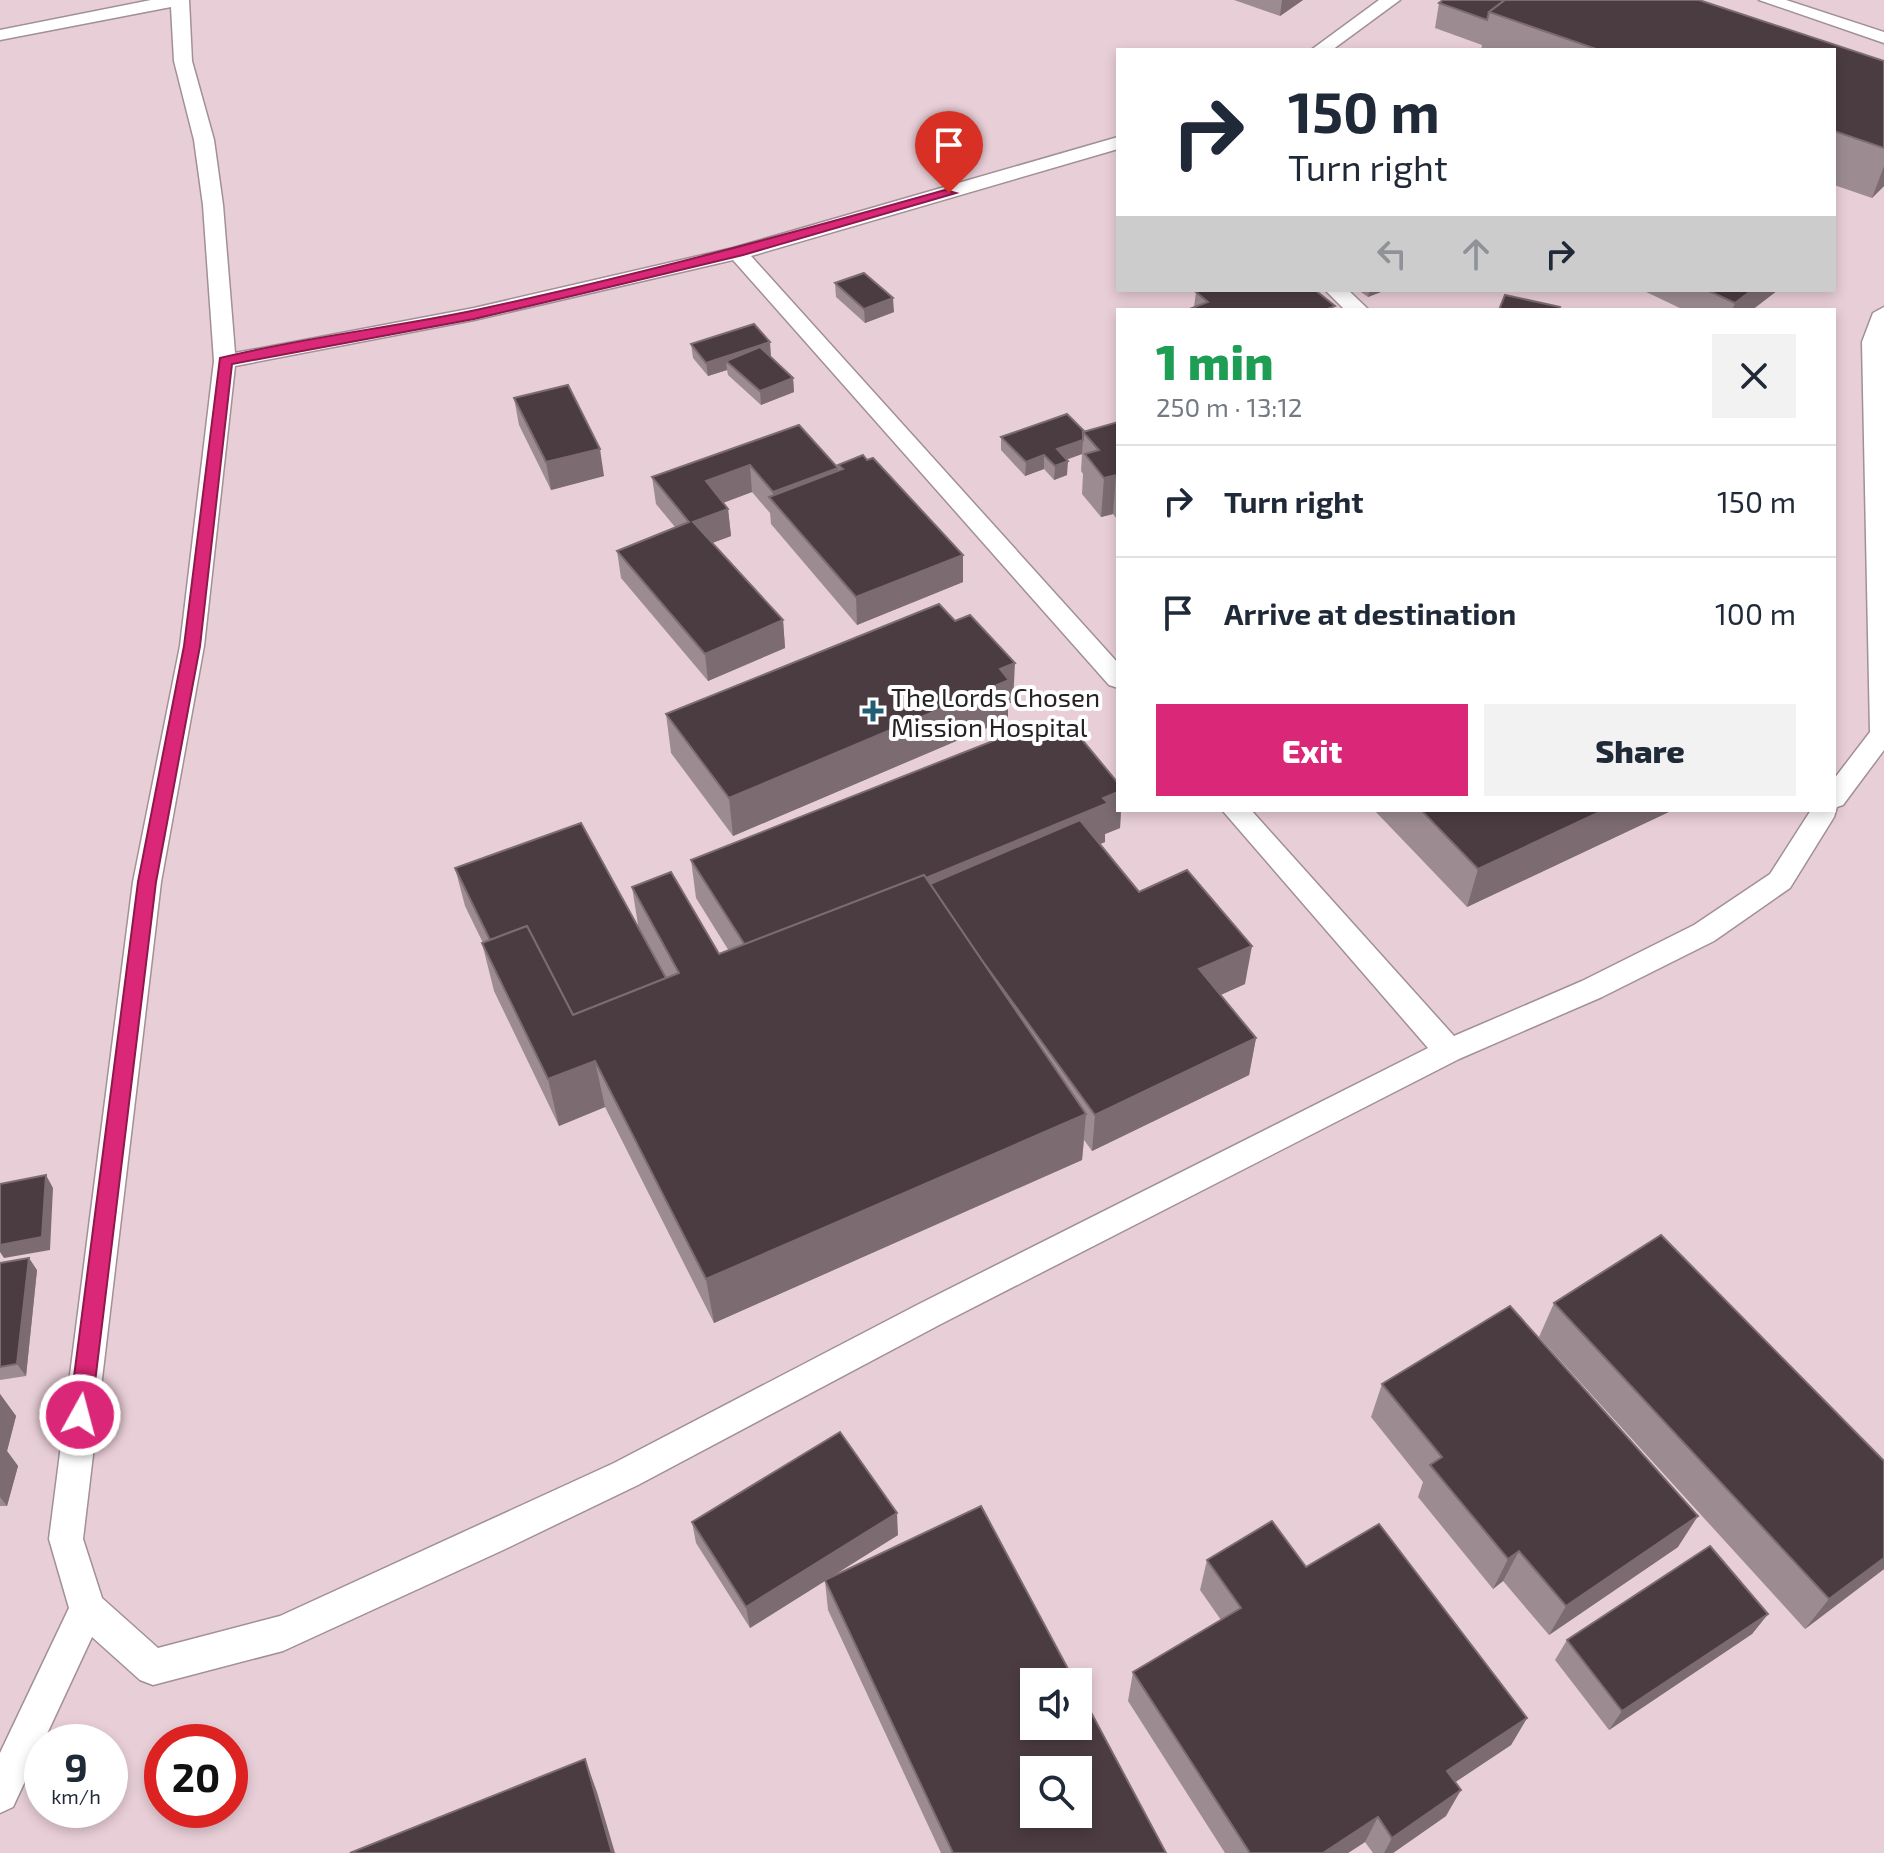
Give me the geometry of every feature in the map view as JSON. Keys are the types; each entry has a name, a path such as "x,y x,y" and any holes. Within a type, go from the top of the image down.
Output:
{"lane":[{"path":"0,35 179,0 183,61 204,140 213,205 225,361 192,646 147,882 66,1539 87,1609 153,1667 283,1633 626,1474 930,1314 1449,1051 1592,989 1704,933 1780,881 1824,812"},
{"path":"1323,48 1391,0"},
{"path":"1768,0 1884,38"},
{"path":"225,361 474,314 738,253 1116,144"},
{"path":"738,253 1116,677"},
{"path":"1337,292 1356,308"},
{"path":"1836,795 1883,733 1873,342 1884,313"},
{"path":"1237,812 1449,1051"},
{"path":"0,1794 87,1609"}],"shaded area":[{"path":"0,0 1884,0 1884,1853 0,1853"}],"building":[{"path":"1443,0 1505,0 1489,12 1487,20 1439,3"},
{"path":"1505,0 1699,0 1884,61 1884,148 1836,132 1836,48 1593,48 1489,12"},
{"path":"864,273 893,298 864,309 835,283"},
{"path":"1196,292 1318,292 1335,306 1192,308 1208,302"},
{"path":"1711,292 1749,292 1735,303"},
{"path":"1505,295 1560,307 1560,308 1500,308"},
{"path":"754,324 770,342 706,363 691,344"},
{"path":"760,347 793,378 760,391 726,361"},
{"path":"568,385 600,449 546,462 514,398"},
{"path":"1067,414 1085,432 1083,440 1057,449 1068,461 1055,466 1044,455 1026,462 1001,437"},
{"path":"1116,423 1116,475 1104,478 1085,454 1099,450 1083,432"},
{"path":"799,425 838,468 773,492 750,465 706,481 728,509 693,522 783,620 705,654 617,551 689,522 652,477"},
{"path":"863,455 867,460 873,458 963,555 856,597 769,497 843,469 838,465"},
{"path":"939,604 955,621 970,615 1015,663 1000,669 1009,680 729,798 666,714"},
{"path":"1041,722 1049,732 1069,724 1116,781 1116,793 1103,798 1108,803 926,878 924,875 745,945 691,860"},
{"path":"1423,812 1600,812 1478,869"},
{"path":"1080,820 1139,892 1187,870 1252,946 1199,969 1256,1038 1095,1115 930,884"},
{"path":"581,823 666,978 573,1015 527,926 490,940 455,868"},
{"path":"671,872 719,954 924,875 1086,1114 706,1279 595,1061 548,1079 482,943 527,926 573,1015 679,973 632,887"},
{"path":"46,1175 42,1237 0,1245 0,1184"},
{"path":"1661,1235 1884,1461 1884,1558 1829,1599 1554,1303"},
{"path":"29,1258 17,1364 0,1367 0,1263"},
{"path":"1510,1306 1698,1516 1566,1606 1519,1551 1508,1559 1430,1465 1442,1457 1382,1384"},
{"path":"840,1432 897,1513 746,1607 692,1522"},
{"path":"981,1506 1068,1668 1020,1668 1020,1740 1092,1740 1092,1714 1166,1853 953,1853 825,1580"},
{"path":"1272,1521 1306,1567 1379,1524 1527,1718 1447,1771 1461,1790 1392,1838 1378,1817 1323,1853 1250,1853 1133,1672 1241,1608 1207,1560"},
{"path":"1710,1546 1768,1614 1622,1711 1567,1640"},
{"path":"585,1759 612,1853 350,1853"}],"place":[{"name":"The Lords Chosen Mission Hospital","path":"873,711"}],"route":[{"path":"80,1415 147,882 192,646 225,361 474,314 580,290 738,253 949,193"}]}
